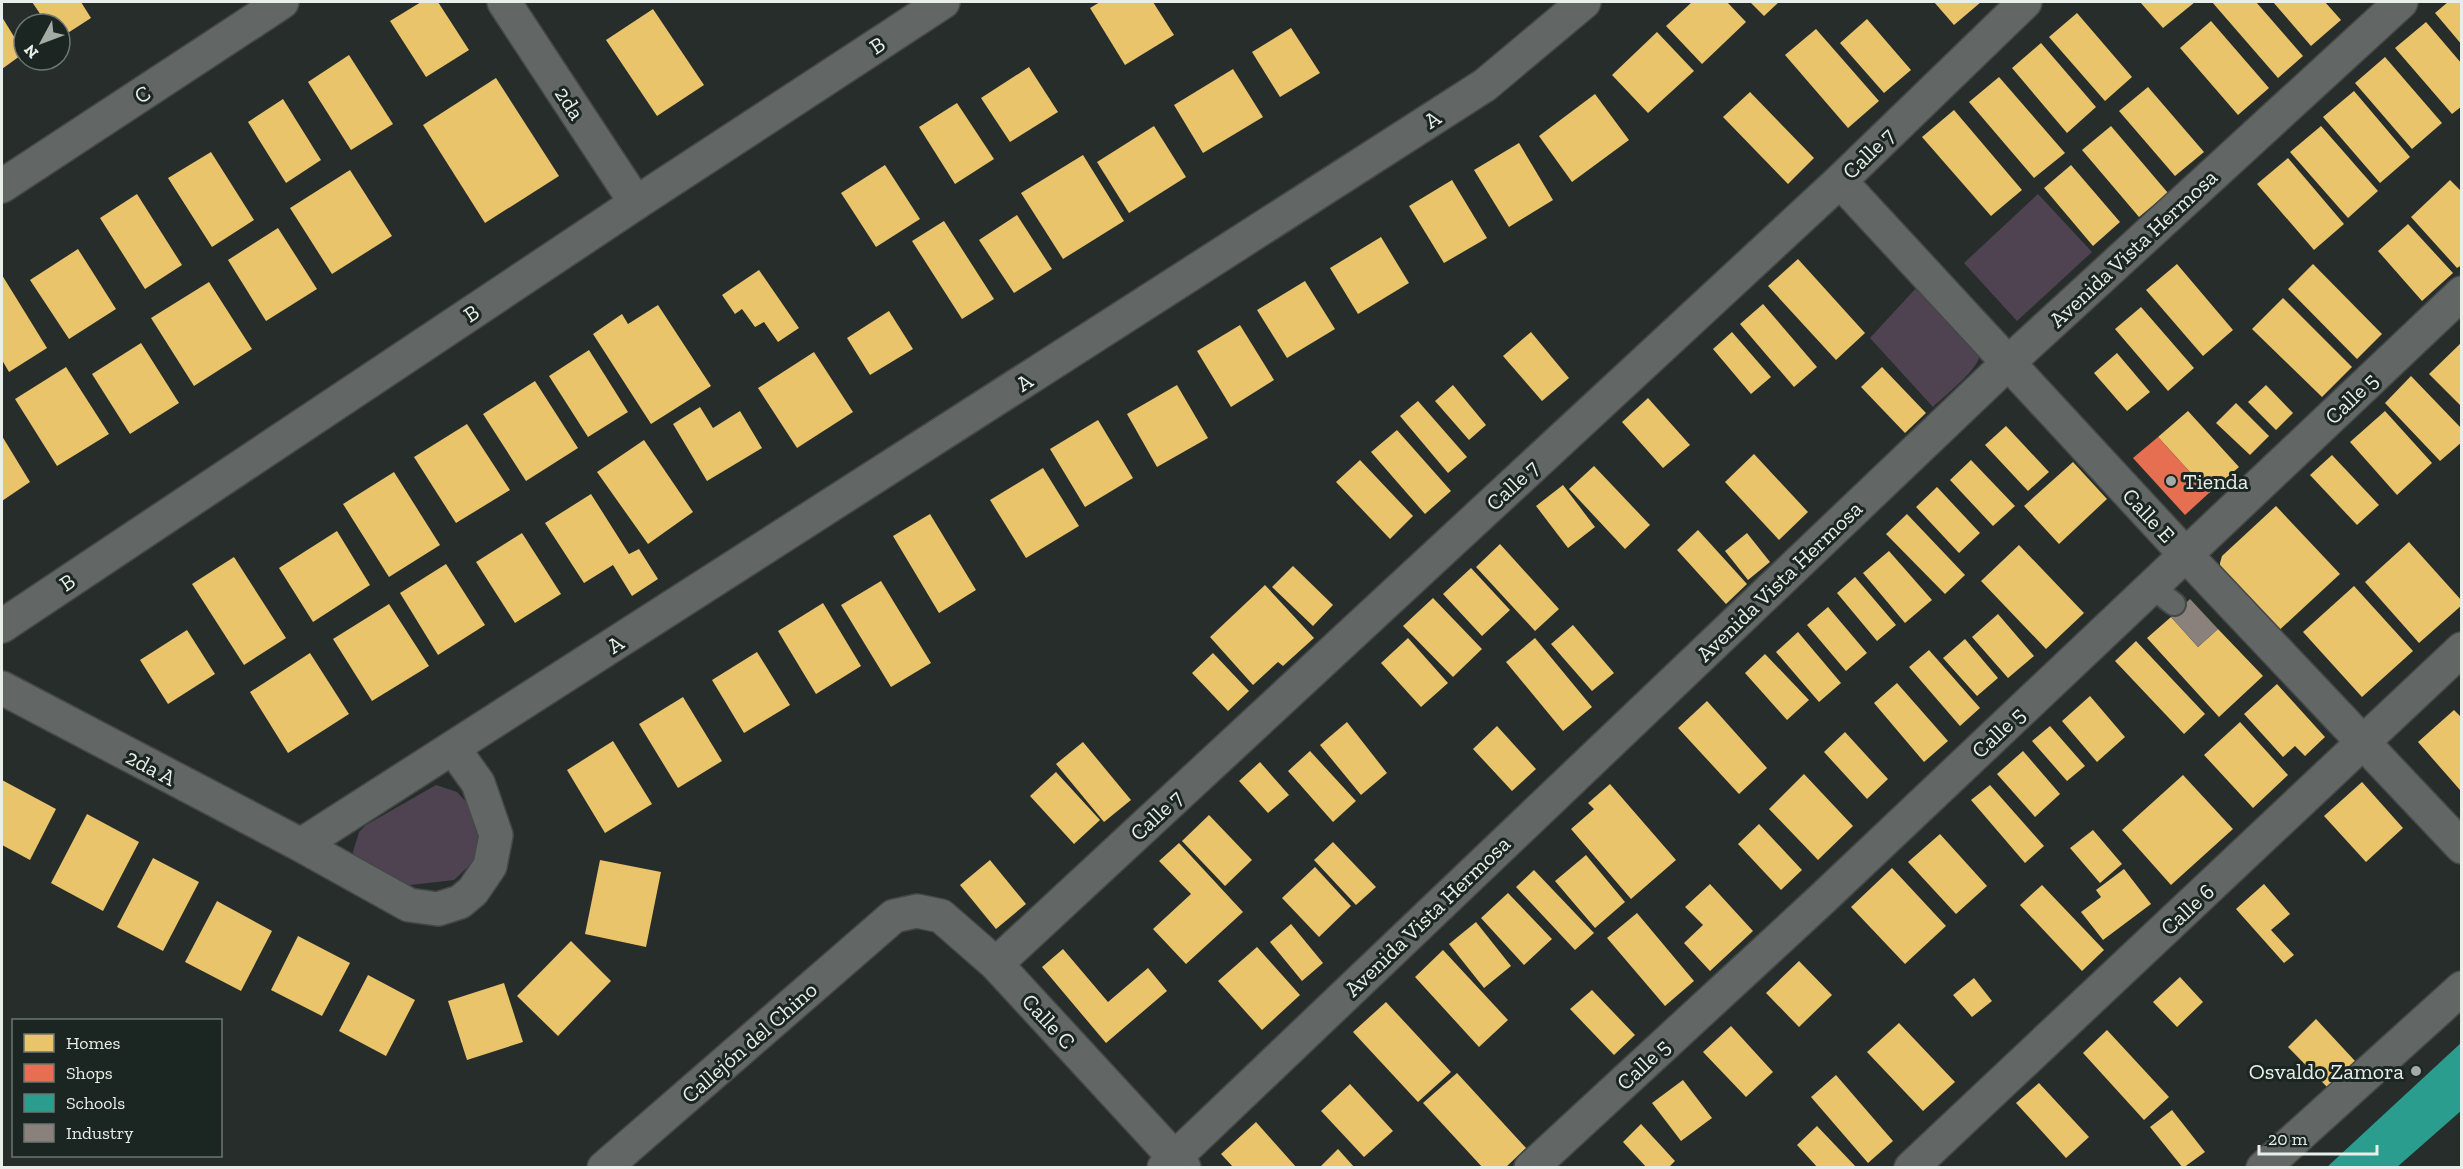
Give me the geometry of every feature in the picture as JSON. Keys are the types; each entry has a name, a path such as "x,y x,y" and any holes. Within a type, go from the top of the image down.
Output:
{"street":[{"name":"C","path":"2,186 282,2"},
{"name":"2da","path":"504,2 636,203"},
{"name":"B","path":"2,626 636,203 943,2"},
{"name":"A","path":"301,845 1485,85 1584,2"},
{"name":"Calle 7","path":"996,964 1840,181 2025,2"},
{"name":"Avenida Vista Hermosa","path":"1174,1164 2009,362 2401,2"},
{"name":"Calle E","path":"1840,181 2186,555 2462,847"},
{"name":"Calle 5","path":"1531,1167 1829,892 2163,595 2186,555 2462,293"},
{"name":"Calle 6","path":"1911,1167 2462,649"},
{"name":"2da A","path":"2,688 301,845"},
{"path":"301,845 409,905 438,909 460,902 473,891 490,866 496,835 478,783 453,748"},
{"name":"Calle C","path":"894,916 917,911 941,916 996,964 1174,1164"},
{"name":"Callejón del Chino","path":"604,1167 894,916"},
{"path":"2263,1167 2462,988"}],"shaded area":[{"path":"2038,194 2092,252 2017,321 1964,263"},
{"path":"1917,287 1980,353 1968,374 1933,407 1870,338"},
{"path":"436,785 457,792 469,805 480,838 473,862 454,880 402,886 358,866 353,852 359,832 366,825"}],"building: Homes":[{"path":"32,2 81,2 91,18 72,30 72,12 39,12"},
{"path":"421,2 438,2 469,50 426,77 390,21"},
{"path":"1100,2 1153,2 1174,35 1125,65 1090,8"},
{"path":"1692,2 1727,2 1746,22 1702,64 1666,26"},
{"path":"1750,2 1779,2 1764,16"},
{"path":"1934,2 1981,2 1954,25"},
{"path":"2140,2 2195,2 2163,28"},
{"path":"2212,2 2256,2 2303,56 2278,78"},
{"path":"2273,2 2325,2 2341,20 2311,46"},
{"path":"2448,2 2462,2 2462,45 2435,13"},
{"path":"653,9 704,85 657,116 606,40"},
{"path":"2077,13 2132,77 2105,101 2049,37"},
{"path":"2,17 12,33 12,62 2,69"},
{"path":"1867,19 1911,70 1884,93 1840,43"},
{"path":"2211,21 2269,88 2238,115 2180,48"},
{"path":"2426,22 2462,64 2462,106 2452,114 2395,48"},
{"path":"1291,28 1320,73 1280,97 1252,52"},
{"path":"1816,29 1879,101 1848,128 1785,55"},
{"path":"1657,32 1694,71 1648,113 1612,75"},
{"path":"2041,43 2096,107 2067,133 2012,68"},
{"path":"349,55 393,124 351,150 308,82"},
{"path":"2385,57 2442,123 2412,149 2355,83"},
{"path":"1029,67 1058,112 1010,142 981,98"},
{"path":"1233,69 1263,117 1203,153 1174,105"},
{"path":"1999,77 2065,153 2034,178 1969,102"},
{"path":"496,78 559,176 485,223 423,125"},
{"path":"2148,87 2204,152 2175,176 2119,111"},
{"path":"2354,91 2410,157 2380,183 2323,117"},
{"path":"1750,92 1814,158 1788,184 1723,117"},
{"path":"1595,94 1629,140 1572,182 1539,136"},
{"path":"283,99 321,160 286,183 248,122"},
{"path":"957,103 994,159 955,184 919,127"},
{"path":"1954,110 2022,190 1991,216 1922,137"},
{"path":"1154,126 1186,177 1129,213 1097,162"},
{"path":"2111,126 2168,193 2139,217 2082,150"},
{"path":"2321,126 2378,191 2348,218 2290,152"},
{"path":"1519,143 1553,200 1509,227 1474,170"},
{"path":"211,152 254,220 212,247 168,178"},
{"path":"1083,155 1124,221 1063,259 1021,193"},
{"path":"2288,158 2344,224 2314,250 2257,184"},
{"path":"885,165 920,219 876,247 841,193"},
{"path":"2071,165 2120,222 2093,246 2044,188"},
{"path":"350,170 392,236 332,274 290,208"},
{"path":"1452,180 1487,238 1444,263 1409,206"},
{"path":"2450,180 2462,192 2462,265 2457,268 2411,217"},
{"path":"137,194 182,265 145,289 100,218"},
{"path":"1017,215 1052,269 1014,293 979,240"},
{"path":"944,221 994,299 962,319 912,241"},
{"path":"2408,224 2453,273 2422,301 2378,251"},
{"path":"278,228 317,289 266,321 228,260"},
{"path":"1381,237 1409,283 1358,314 1330,268"},
{"path":"78,249 116,309 69,339 30,280"},
{"path":"1798,259 1865,333 1836,360 1768,286"},
{"path":"2177,264 2233,330 2203,356 2146,290"},
{"path":"2313,264 2382,334 2357,359 2288,289"},
{"path":"759,270 799,328 778,342 764,322 755,327 742,309 735,314 722,295"},
{"path":"2,275 47,348 9,372 2,360"},
{"path":"1305,281 1335,329 1287,358 1257,310"},
{"path":"209,282 252,349 194,386 151,318"},
{"path":"2283,298 2352,367 2322,397 2252,329"},
{"path":"1763,304 1817,367 1794,387 1740,324"},
{"path":"658,305 711,386 651,424 593,334 622,314 628,324"},
{"path":"2141,307 2194,368 2168,391 2115,329"},
{"path":"889,311 913,349 870,375 847,338"},
{"path":"1240,325 1274,380 1231,407 1197,351"},
{"path":"1531,332 1569,378 1542,401 1503,356"},
{"path":"1732,332 1771,377 1751,394 1713,349"},
{"path":"2462,342 2462,407 2429,374"},
{"path":"141,343 179,403 130,434 92,374"},
{"path":"589,350 628,412 588,437 549,376"},
{"path":"814,352 853,412 797,448 758,388"},
{"path":"2117,353 2150,392 2127,411 2094,373"},
{"path":"66,367 109,434 57,466 15,399"},
{"path":"1882,367 1926,413 1905,433 1861,387"},
{"path":"2411,376 2462,429 2462,442 2440,461 2385,403"},
{"path":"535,381 578,448 526,481 483,414"},
{"path":"1177,385 1208,438 1157,467 1127,414"},
{"path":"1453,385 1486,425 1469,440 1435,401"},
{"path":"2266,385 2293,413 2276,430 2248,402"},
{"path":"1648,398 1690,445 1663,468 1622,422"},
{"path":"1418,401 1467,457 1448,473 1400,416"},
{"path":"2236,403 2269,436 2250,455 2216,423"},
{"path":"700,407 713,428 740,411 762,448 707,481 673,424"},
{"path":"2188,411 2239,467 2209,493 2158,437"},
{"path":"2385,411 2432,463 2397,495 2350,442"},
{"path":"1098,420 1133,478 1085,507 1050,449"},
{"path":"467,424 510,490 456,523 414,457"},
{"path":"2006,426 2049,472 2028,491 1985,445"},
{"path":"1397,430 1451,491 1425,514 1371,452"},
{"path":"2,436 30,482 2,501"},
{"path":"644,440 693,512 648,544 597,472"},
{"path":"1754,454 1808,512 1779,540 1725,482"},
{"path":"2332,455 2379,505 2357,525 2310,475"},
{"path":"1360,460 1413,516 1390,539 1336,482"},
{"path":"1971,460 2015,506 1993,526 1950,480"},
{"path":"2073,462 2107,499 2059,544 2024,506"},
{"path":"1594,466 1650,525 1625,549 1569,489"},
{"path":"1043,468 1079,526 1026,558 990,500"},
{"path":"394,472 440,545 389,577 343,504"},
{"path":"1563,485 1595,527 1568,548 1536,506"},
{"path":"1937,487 1980,533 1959,553 1916,507"},
{"path":"591,494 629,554 639,549 658,579 632,596 613,565 584,583 545,523"},
{"path":"2276,506 2340,574 2273,636 2220,571 2220,563 2222,556"},
{"path":"930,514 976,590 939,613 893,536"},
{"path":"1907,514 1965,575 1945,594 1886,534"},
{"path":"1698,530 1747,584 1726,604 1677,550"},
{"path":"337,531 370,585 313,622 279,568"},
{"path":"522,533 561,594 515,623 476,562"},
{"path":"1747,533 1770,562 1748,580 1725,551"},
{"path":"2409,542 2462,601 2462,605 2419,643 2365,582"},
{"path":"1500,544 1559,609 1535,631 1476,567"},
{"path":"2019,545 2084,613 2046,649 1981,581"},
{"path":"1889,551 1932,600 1905,623 1863,573"},
{"path":"234,557 286,638 244,665 192,584"},
{"path":"446,564 485,625 438,655 400,593"},
{"path":"1293,566 1333,605 1313,626 1272,587"},
{"path":"1471,568 1510,610 1482,636 1443,594"},
{"path":"1855,577 1896,625 1877,641 1837,593"},
{"path":"881,581 931,663 891,687 841,605"},
{"path":"1265,585 1314,638 1283,666 1278,662 1253,685 1210,637"},
{"path":"2354,586 2413,651 2362,697 2303,632"},
{"path":"1433,598 1482,649 1453,677 1403,626"},
{"path":"823,603 861,666 816,694 778,631"},
{"path":"389,604 429,666 372,701 333,639"},
{"path":"1828,607 1867,653 1846,671 1807,625"},
{"path":"1998,614 2034,656 2008,678 1972,637"},
{"path":"2171,617 2198,647 2218,629 2263,676 2219,717 2147,638"},
{"path":"1573,625 1614,673 1592,691 1551,644"},
{"path":"187,630 215,674 168,704 140,660"},
{"path":"1798,632 1841,683 1819,702 1776,652"},
{"path":"1408,638 1448,683 1421,707 1381,663"},
{"path":"1535,638 1592,707 1563,731 1506,662"},
{"path":"1965,639 1998,678 1977,696 1943,658"},
{"path":"2136,641 2205,714 2184,734 2115,661"},
{"path":"1929,650 1980,708 1960,726 1909,667"},
{"path":"757,652 790,705 744,733 712,680"},
{"path":"310,653 349,714 288,753 250,692"},
{"path":"1213,653 1249,691 1228,711 1192,673"},
{"path":"1765,654 1809,700 1787,720 1745,673"},
{"path":"1897,683 1948,741 1924,762 1874,703"},
{"path":"2277,684 2325,737 2305,756 2295,746 2283,757 2244,714"},
{"path":"2090,696 2125,737 2097,762 2062,721"},
{"path":"683,697 722,761 678,788 639,724"},
{"path":"1707,701 1767,768 1739,794 1678,728"},
{"path":"2454,710 2462,718 2460,790 2418,742"},
{"path":"1347,722 1387,773 1361,795 1320,745"},
{"path":"2240,722 2288,775 2253,808 2204,755"},
{"path":"1497,726 1536,769 1512,791 1473,749"},
{"path":"2050,726 2085,766 2067,781 2032,741"},
{"path":"1845,732 1888,779 1867,799 1824,752"},
{"path":"613,741 652,804 605,833 567,770"},
{"path":"1083,742 1131,800 1104,822 1056,764"},
{"path":"1310,751 1356,801 1333,822 1288,771"},
{"path":"2023,751 2060,794 2035,817 1997,774"},
{"path":"1260,762 1289,795 1268,813 1239,781"},
{"path":"1056,772 1100,820 1074,844 1030,796"},
{"path":"1804,774 1853,826 1818,860 1769,809"},
{"path":"2183,775 2233,829 2171,885 2122,830"},
{"path":"2,780 56,809 30,860 2,845"},
{"path":"2362,782 2403,828 2366,862 2324,816"},
{"path":"1610,784 1676,860 1631,899 1571,829 1594,809 1588,803"},
{"path":"1990,785 2044,846 2025,863 1971,800"},
{"path":"87,814 139,842 103,911 51,883"},
{"path":"1209,815 1252,860 1225,886 1182,841"},
{"path":"1759,824 1802,870 1781,890 1738,844"},
{"path":"2093,830 2122,864 2100,883 2070,848"},
{"path":"1940,834 1987,886 1956,914 1908,862"},
{"path":"1333,842 1376,887 1356,905 1314,860"},
{"path":"1179,843 1243,912 1186,964 1153,929 1191,894 1159,861"},
{"path":"1586,855 1625,902 1595,928 1555,881"},
{"path":"153,858 199,882 163,951 117,927"},
{"path":"600,860 661,872 646,947 585,934"},
{"path":"990,860 1026,904 996,929 960,885"},
{"path":"1315,867 1351,906 1319,937 1282,898"},
{"path":"1892,868 1946,926 1905,964 1851,907"},
{"path":"2124,869 2151,904 2103,940 2081,912 2101,897 2096,890"},
{"path":"1534,870 1594,933 1575,950 1516,887"},
{"path":"1710,884 1753,931 1710,971 1684,943 1703,925 1685,907"},
{"path":"2264,884 2290,914 2271,930 2294,955 2284,963 2236,909"},
{"path":"2042,885 2104,950 2082,971 2020,905"},
{"path":"1508,893 1552,939 1524,965 1481,918"},
{"path":"217,901 272,931 241,991 185,962"},
{"path":"1637,913 1694,981 1665,1006 1607,938"},
{"path":"1476,922 1511,966 1484,988 1449,944"},
{"path":"1291,924 1323,963 1302,981 1270,942"},
{"path":"298,936 350,963 322,1016 271,990"},
{"path":"571,941 611,981 558,1036 517,996"},
{"path":"1257,947 1300,995 1262,1030 1218,981"},
{"path":"1063,949 1108,1002 1148,968 1167,991 1106,1043 1042,967"},
{"path":"1443,950 1508,1020 1479,1047 1415,977"},
{"path":"1799,961 1832,995 1799,1027 1766,993"},
{"path":"368,975 415,1000 386,1056 339,1031"},
{"path":"2180,977 2203,1002 2177,1027 2153,1002"},
{"path":"1974,978 1992,1001 1972,1017 1953,995"},
{"path":"504,983 523,1042 467,1060 448,1001"},
{"path":"1592,990 1635,1035 1614,1055 1570,1009"},
{"path":"1386,1002 1451,1072 1418,1102 1353,1032"},
{"path":"2316,1019 2356,1062 2329,1089 2288,1047"},
{"path":"1899,1023 1955,1082 1923,1111 1867,1052"},
{"path":"1731,1026 1773,1072 1746,1097 1703,1052"},
{"path":"2107,1030 2169,1097 2144,1120 2083,1053"},
{"path":"1457,1073 1526,1148 1505,1168 1483,1168 1423,1103"},
{"path":"1836,1075 1893,1141 1868,1163 1811,1097"},
{"path":"1683,1080 1712,1118 1681,1141 1652,1103"},
{"path":"2039,1083 2089,1137 2066,1158 2016,1103"},
{"path":"1350,1084 1393,1131 1364,1157 1321,1111"},
{"path":"2172,1110 2205,1152 2183,1168 2150,1127"},
{"path":"1256,1122 1297,1168 1234,1168 1221,1154"},
{"path":"1641,1124 1675,1161 1668,1168 1647,1168 1623,1142"},
{"path":"1817,1126 1857,1168 1818,1168 1797,1145"},
{"path":"1338,1149 1355,1168 1319,1168"}],"building: Shops":[{"path":"2158,437 2209,493 2185,515 2133,458"}],"building: Schools":[{"path":"2462,1042 2462,1110 2396,1168 2326,1168"}],"building: Industry":[{"path":"2190,599 2218,629 2198,647 2171,617"}],"place":[{"name":"Tienda","path":"2171,481"},
{"name":"Osvaldo Zamora","path":"2416,1071"}]}
